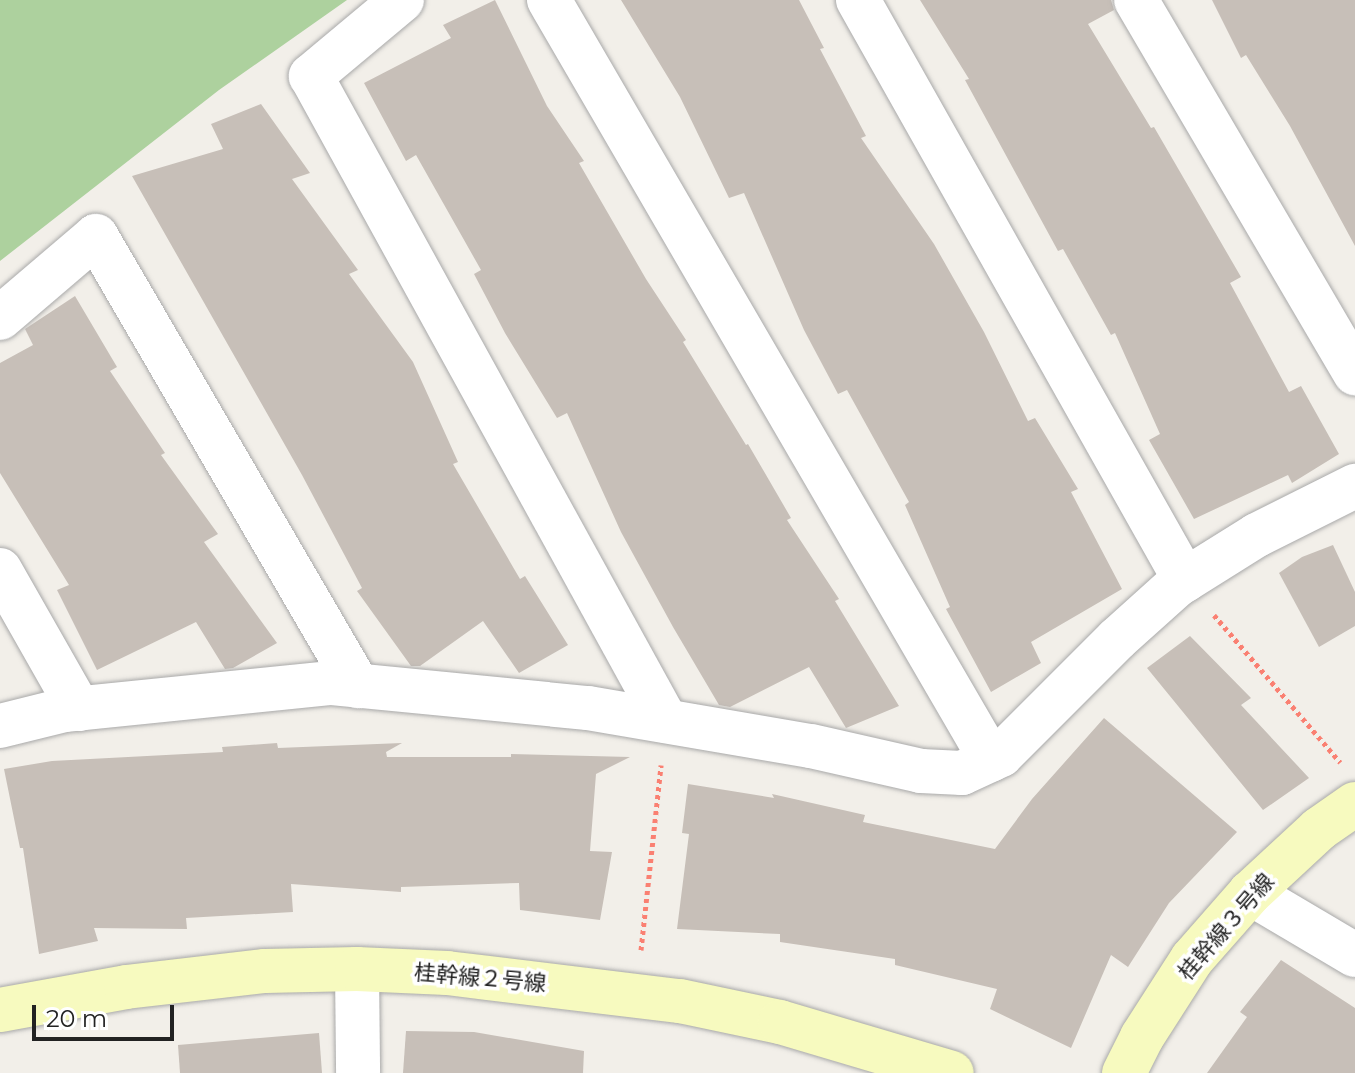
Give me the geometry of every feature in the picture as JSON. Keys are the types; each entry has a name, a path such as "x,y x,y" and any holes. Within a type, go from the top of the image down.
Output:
{"street":[{"path":"402,0 311,76 666,721"},
{"path":"549,0 991,760"},
{"path":"858,0 1185,580"},
{"path":"1136,0 1355,373"},
{"path":"0,318 96,236 358,686"},
{"path":"0,726 79,709 332,683 588,708 811,746 921,771 962,773 991,760 1012,745 1117,639 1185,580 1257,535 1355,486"},
{"path":"0,570 79,709"},
{"name":"桂幹線３号線","path":"1124,1073 1142,1037 1192,959 1250,893 1319,829 1350,786"},
{"path":"1250,893 1355,955"},
{"path":"357,969 358,1073"},
{"name":"桂幹線２号線","path":"0,1010 28,1002 265,971 357,969 447,973 636,995 780,1022 952,1073"}],"path":[{"path":"1185,580 1350,786"},
{"path":"636,995 666,721"}],"green space":[{"path":"0,0 347,0 219,90 0,261"}],"building":[{"path":"495,0 547,106 584,161 579,163 646,279 686,340 683,342 748,444 791,518 787,520 839,599 835,601 899,706 846,728 809,667 730,707 719,705 621,532 567,413 557,418 505,333 474,274 481,270 416,155 406,161 364,83 451,38 443,25"},
{"path":"621,0 799,0 824,48 820,49 866,136 861,138 934,244 984,332 1028,421 1035,418 1078,489 1071,492 1122,589 1031,642 1041,663 991,692 946,609 950,607 905,505 909,502 847,390 838,394 804,330 744,193 729,198 680,97"},
{"path":"920,0 1111,0 1114,10 1088,24 1151,128 1154,127 1241,277 1230,283 1289,392 1301,386 1339,454 1292,483 1288,475 1194,519 1149,440 1160,434 1115,333 1111,335 1063,249 1058,251 965,80 969,79"},
{"path":"1212,0 1355,0 1355,246 1290,126 1246,55 1241,58"},
{"path":"261,104 310,173 292,179 358,270 349,274 413,362 458,462 453,464 520,579 525,576 568,645 519,673 483,621 420,666 411,666 357,591 362,588 302,475 132,176 223,149 211,124"},
{"path":"75,296 117,367 110,371 165,453 161,455 218,534 204,542 277,643 233,668 225,669 196,622 97,670 57,590 69,585 0,473 0,363 33,345 25,329"},
{"path":"1333,545 1355,592 1355,626 1319,647 1279,573 1302,557"},
{"path":"1190,636 1251,698 1241,705 1309,778 1263,810 1147,668"},
{"path":"1104,718 1237,832 1169,903 1128,967 1111,955 1071,1048 990,1009 997,989 895,965 895,959 780,942 780,934 677,929 689,834 682,833 688,784 774,798 772,794 865,815 863,822 995,849 1032,799"},
{"path":"277,743 278,748 402,743 386,752 387,757 511,757 511,754 630,757 596,774 590,851 612,852 600,920 520,910 519,883 401,887 401,892 291,884 293,912 186,918 187,929 94,928 98,941 39,954 23,848 20,848 4,769 52,761 223,752 222,747"},
{"path":"1281,960 1355,1008 1355,1073 1207,1073 1247,1017 1240,1012"},
{"path":"406,1031 474,1032 584,1051 583,1073 403,1073"},
{"path":"319,1033 322,1073 180,1073 178,1045"}]}
